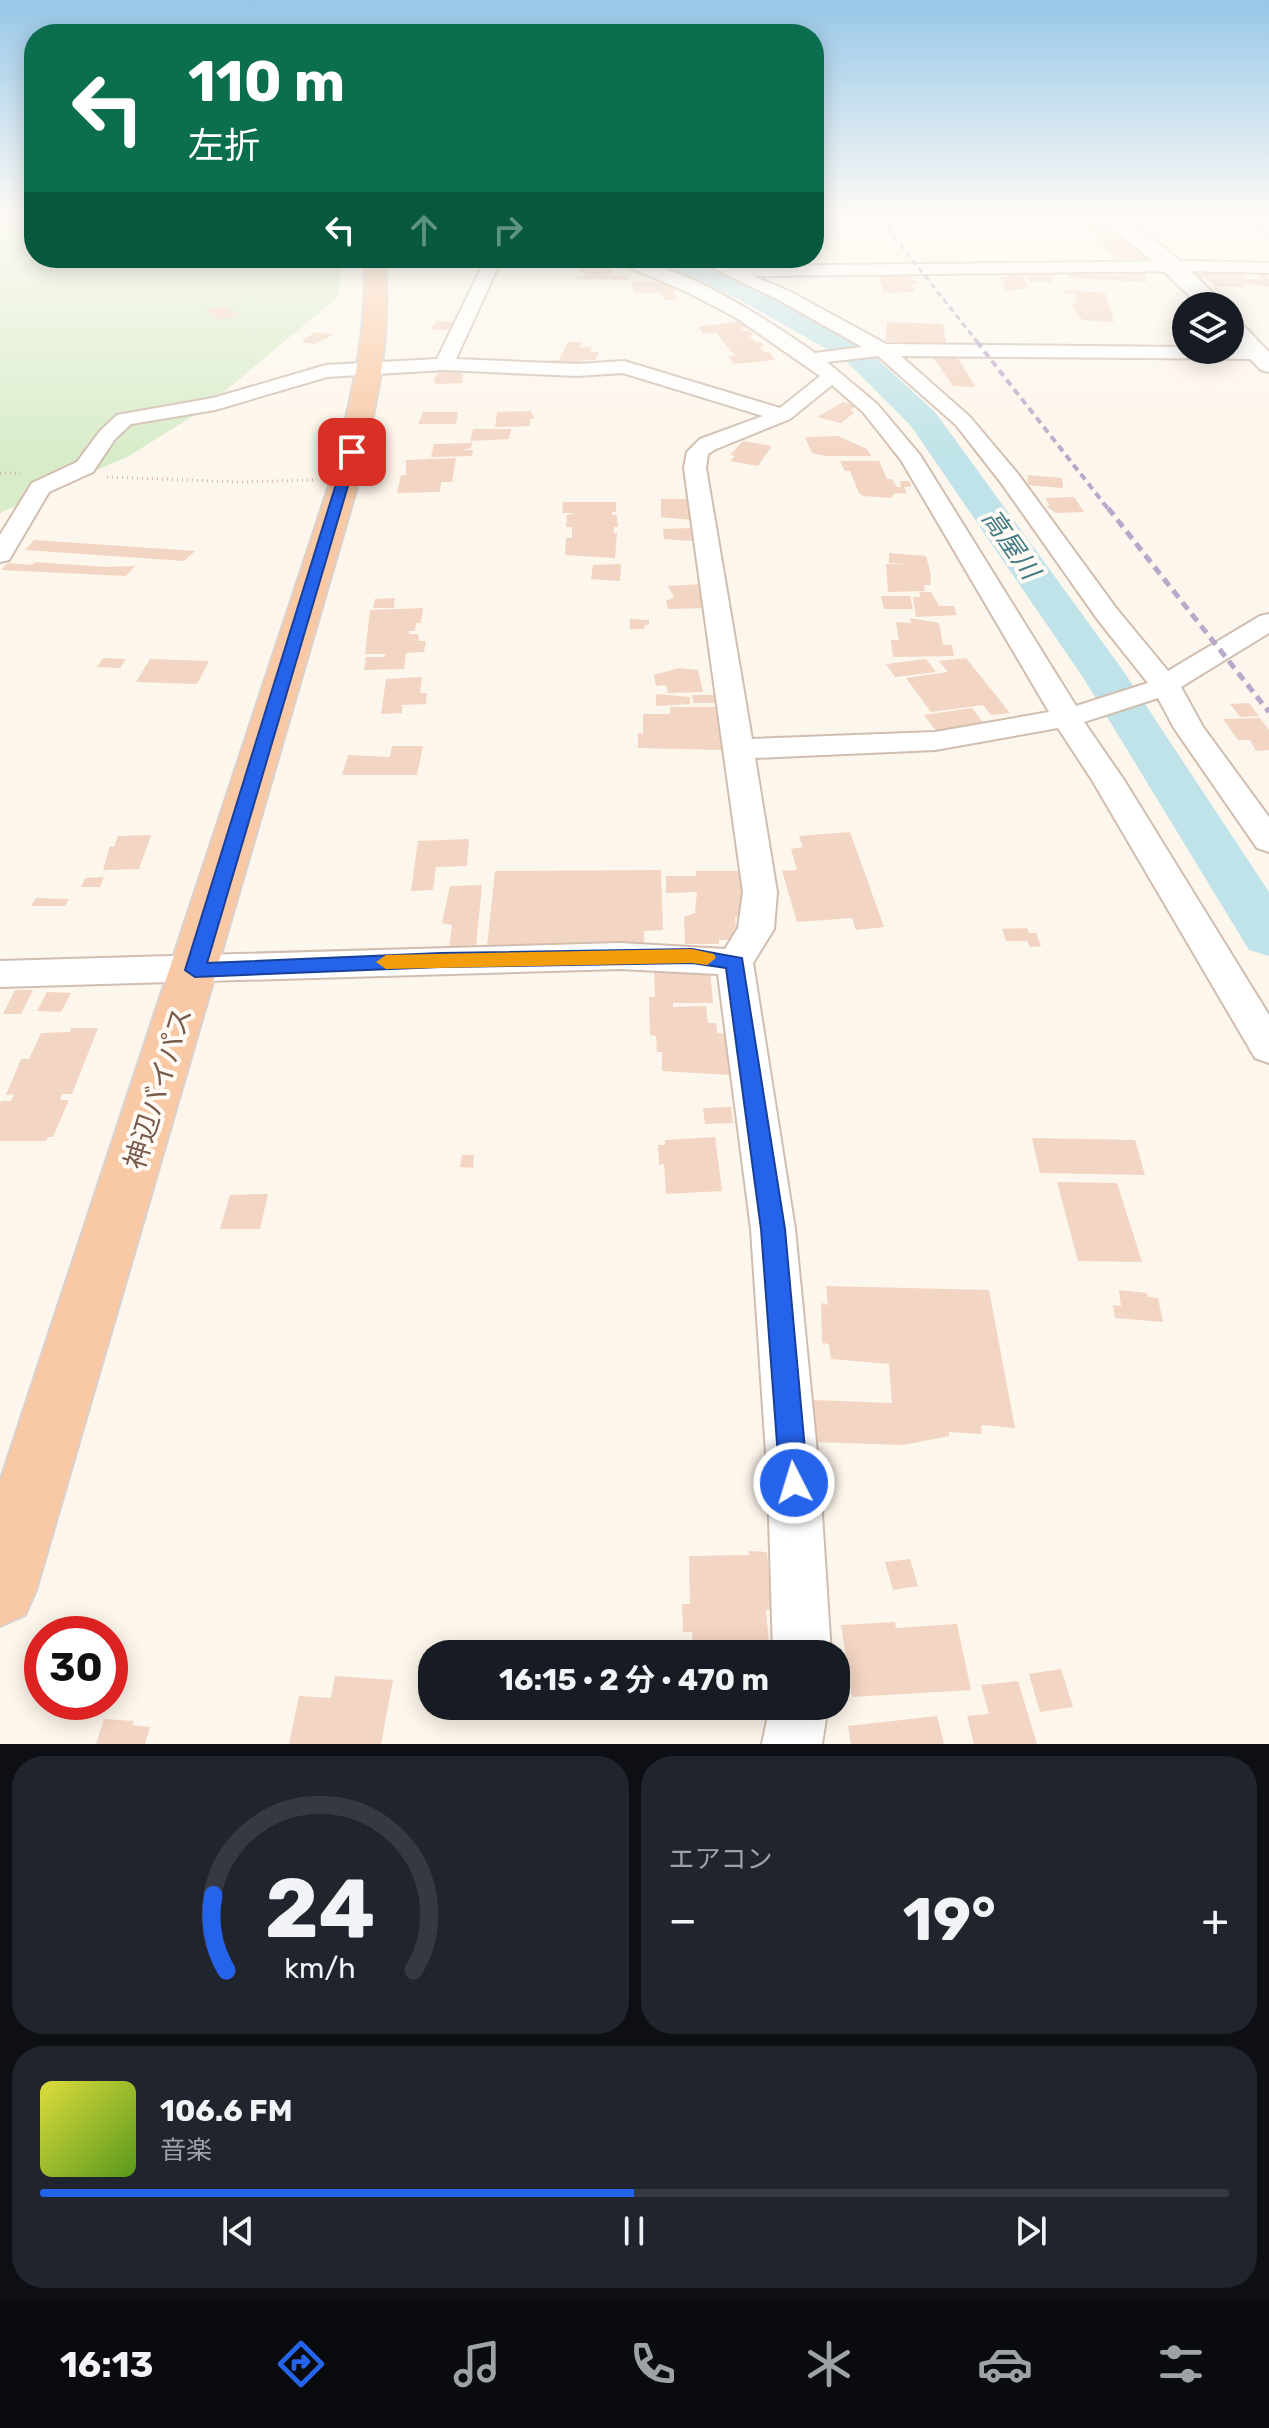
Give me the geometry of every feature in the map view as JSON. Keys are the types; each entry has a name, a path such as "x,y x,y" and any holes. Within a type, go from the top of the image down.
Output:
{"highway":[{"name":"神辺バイパス","path":"0,1590 8,1538 195,970 345,480 372,367 379,294"}],"street":[{"path":"444,364 477,294"},
{"path":"708,294 774,332 820,365 869,407 902,444 1269,1048"},
{"path":"782,294 879,351 963,421 1010,479 1162,687 1269,841"},
{"path":"1244,339 1263,359"},
{"path":"801,1640 794,1483 773,1229 735,963 756,929 760,892 695,468 698,452 708,444 783,415 820,365 879,351 1263,359"},
{"path":"0,555 40,488 85,467 107,435 124,419 215,404 326,371 444,364 563,370 624,367 783,415"},
{"path":"740,749 935,741 1070,717 1162,687 1269,622"},
{"path":"0,974 441,960 692,956 735,963"},
{"path":"792,1744 796,1720"}],"path":[{"path":"74,473 238,482 345,480"}],"green space":[{"path":"0,294 339,294 201,411 129,456 0,513"}],"building":[{"path":"662,294 675,294 677,300 664,300"},
{"path":"1075,294 1105,294 1114,322 1082,320 1070,303 1076,303"},
{"path":"225,306 240,315 220,320 205,310"},
{"path":"437,321 458,322 455,330 433,330 431,328"},
{"path":"741,321 747,327 742,328 744,331 750,330 754,335 749,335 755,342 765,346 759,347 769,352 775,360 734,364 728,356 735,356 716,333 703,334 698,327"},
{"path":"887,322 943,324 947,347 885,341"},
{"path":"315,332 333,335 314,344 301,342"},
{"path":"568,342 582,342 580,348 592,346 590,352 599,352 595,360 583,360 582,366 549,365 551,360 559,360"},
{"path":"956,355 975,386 953,386 932,356"},
{"path":"438,373 463,374 462,383 436,384 434,379"},
{"path":"843,402 857,405 850,411 855,412 841,423 817,417"},
{"path":"531,411 534,419 530,419 530,426 495,427 497,412"},
{"path":"423,412 458,412 456,424 418,424"},
{"path":"473,429 511,429 509,439 470,441"},
{"path":"838,436 867,449 871,456 812,453 805,437"},
{"path":"743,441 772,446 758,466 730,461 735,456 730,455"},
{"path":"472,443 471,448 462,450 473,450 472,456 431,457 434,444"},
{"path":"456,458 452,482 441,482 440,492 397,493 401,475 406,475 406,460"},
{"path":"840,461 879,461 887,479 892,479 897,487 901,487 900,481 910,481 911,487 904,487 907,493 893,494 892,498 863,496 850,471 845,471"},
{"path":"1028,475 1062,478 1063,488 1028,485"},
{"path":"1074,497 1084,512 1056,513 1046,506 1050,506 1045,498"},
{"path":"661,499 692,499 692,520 661,517"},
{"path":"563,502 616,502 616,512 612,512 612,515 617,515 618,527 614,527 614,533 617,533 615,558 565,555 566,538 572,538 572,527 566,527 567,515 575,513 562,513"},
{"path":"691,528 692,541 664,539 663,529"},
{"path":"34,540 195,551 184,561 25,550"},
{"path":"889,553 926,556 931,575 930,585 924,585 925,591 888,592 886,564 913,565 889,563"},
{"path":"35,562 135,566 126,576 1,570 8,563 32,565"},
{"path":"621,564 620,581 591,579 593,565"},
{"path":"703,584 707,608 668,609 666,601 674,597 668,586"},
{"path":"919,592 931,592 939,606 954,606 957,615 916,617 913,597 921,597"},
{"path":"881,596 910,596 913,609 884,609"},
{"path":"395,598 394,608 373,608 375,599"},
{"path":"423,608 421,623 416,623 415,631 409,631 409,634 418,634 419,641 426,641 424,652 406,653 404,669 364,670 366,657 385,657 385,654 365,654 370,610"},
{"path":"910,618 939,623 943,645 952,645 954,656 893,657 891,640 899,640 896,622 911,623"},
{"path":"630,619 649,620 649,625 645,625 644,629 630,629"},
{"path":"103,658 126,659 120,668 97,667"},
{"path":"966,658 1010,713 991,715 983,705 931,712 906,678 948,672 939,661"},
{"path":"150,659 209,661 197,684 136,682"},
{"path":"926,659 936,672 895,677 886,664"},
{"path":"679,668 698,670 703,692 668,693 666,685 656,686 654,675"},
{"path":"422,677 420,693 427,693 426,704 402,705 402,713 381,714 386,679"},
{"path":"656,694 690,697 690,704 656,706"},
{"path":"692,695 715,695 716,703 693,703"},
{"path":"1249,703 1259,716 1240,717 1230,704"},
{"path":"670,707 719,707 723,750 638,748 638,733 643,734 643,714 670,714"},
{"path":"972,708 985,725 937,732 924,715"},
{"path":"1260,718 1269,730 1269,750 1256,751 1250,740 1238,740 1223,719"},
{"path":"392,746 423,746 417,775 342,775 348,755 390,757"},
{"path":"850,832 884,927 856,930 852,918 797,922 782,871 797,870 791,849 803,847 799,836"},
{"path":"151,835 139,869 103,870 110,846 114,847 118,836"},
{"path":"469,839 467,866 436,867 433,890 411,891 418,841"},
{"path":"661,870 663,930 644,931 644,946 487,946 495,871"},
{"path":"696,871 741,871 746,916 735,917 737,940 719,940 719,944 685,944 684,917 695,913 697,892 666,893 666,876 696,876"},
{"path":"104,877 100,887 81,887 85,878"},
{"path":"482,885 476,947 449,947 452,925 442,923 450,886"},
{"path":"36,898 69,899 65,906 31,906"},
{"path":"1027,928 1029,933 1036,933 1041,946 1030,947 1027,941 1006,941 1002,929"},
{"path":"654,970 710,970 713,1003 673,1003 673,1007 706,1006 708,1023 716,1023 717,1033 726,1034 730,1075 662,1071 662,1052 657,1052 656,1036 650,1035 649,997 655,997"},
{"path":"15,990 33,990 21,1014 3,1014"},
{"path":"47,992 71,993 61,1012 37,1011"},
{"path":"71,1028 98,1028 72,1094 62,1094 60,1100 69,1100 53,1137 48,1137 46,1141 0,1141 0,1104 1,1101 11,1101 14,1094 6,1095 21,1059 29,1059 41,1033 70,1032"},
{"path":"731,1107 733,1123 705,1124 703,1108"},
{"path":"715,1137 722,1191 666,1194 664,1164 659,1165 658,1145 665,1145 665,1140"},
{"path":"1032,1138 1135,1140 1145,1175 1040,1173"},
{"path":"462,1155 474,1155 473,1168 460,1167"},
{"path":"1057,1182 1117,1183 1142,1262 1078,1261"},
{"path":"268,1194 260,1229 220,1229 230,1195"},
{"path":"826,1286 989,1290 1015,1428 982,1425 981,1434 949,1432 949,1436 903,1445 815,1442 812,1400 892,1403 889,1364 831,1359 829,1344 822,1343 821,1303 828,1305"},
{"path":"1119,1290 1147,1293 1148,1297 1158,1298 1163,1322 1115,1318 1113,1305 1121,1306"},
{"path":"749,1551 767,1552 772,1609 766,1610 769,1640 692,1640 692,1632 683,1632 682,1604 690,1604 689,1556 749,1555"},
{"path":"910,1559 918,1586 893,1590 885,1562"},
{"path":"895,1622 896,1628 957,1624 971,1690 852,1697 850,1640 843,1640 841,1625"},
{"path":"1061,1669 1073,1707 1040,1712 1029,1674"},
{"path":"335,1676 393,1680 381,1744 289,1744 299,1696 331,1698"},
{"path":"1018,1681 1037,1744 974,1744 967,1716 989,1714 981,1685"},
{"path":"937,1716 944,1744 851,1744 848,1726"},
{"path":"104,1720 134,1721 132,1725 150,1727 145,1744 96,1744"}],"waterway":[{"name":"高屋川","path":"751,294 854,353 923,419 1106,679 1269,936"}],"railway":[{"path":"940,294 979,344"},
{"path":"977,342 1109,510"},
{"path":"1108,508 1269,712"}],"slow traffic":[{"path":"386,962 707,958"}],"route":[{"path":"352,452 195,970 441,960 692,956 735,963 773,1229 794,1483"}]}
